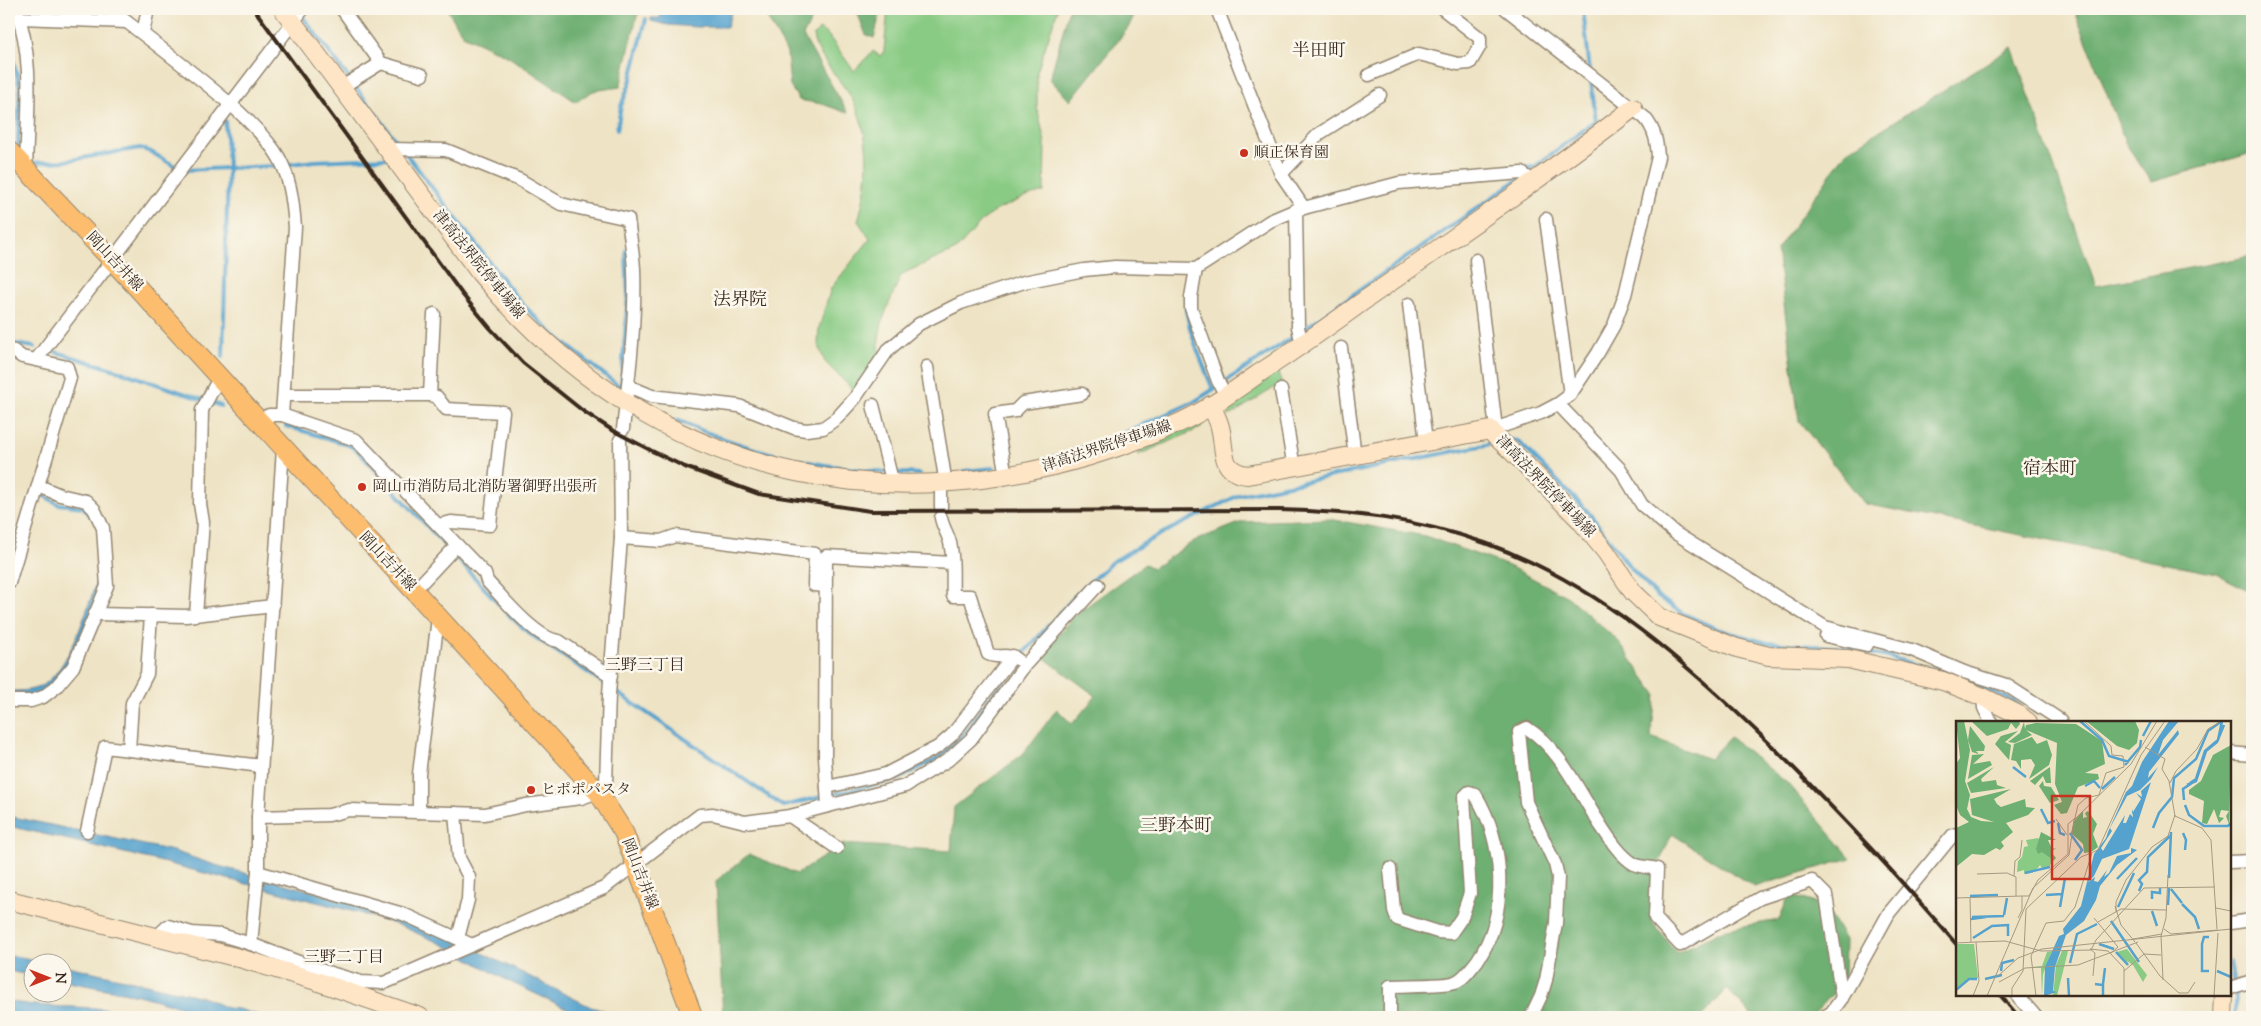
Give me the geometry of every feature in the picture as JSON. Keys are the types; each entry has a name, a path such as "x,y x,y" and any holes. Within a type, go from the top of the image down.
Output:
{"main road":[{"name":"津高法界院停車場線","path":"296,13 480,273 509,307 568,362 628,394 680,434 735,455 792,471 841,480 891,477 944,479 1005,470 1036,471 1131,442 1175,425 1211,405 1220,428 1225,461 1234,472 1248,475 1294,468 1426,442 1497,435 1580,520 1606,552 1633,592 1660,617 1737,648 1769,656 1848,650 1942,681 1970,684 2027,721"},
{"path":"1211,405 1222,388 1300,336 1528,176 1633,108"},
{"name":"岡山吉井線","path":"20,160 598,792 619,823 694,1017"},
{"path":"9,900 155,938 318,976 413,1016"},
{"path":"2223,1017 2224,996"}],"street":[{"path":"109,9 143,33 247,120 275,151 282,165 293,199 295,227 285,395 282,416"},
{"path":"143,33 148,9"},
{"path":"342,9 381,64 422,75"},
{"path":"1217,9 1281,174 1300,206 1300,336"},
{"path":"1369,75 1419,54 1458,64 1470,63 1480,46 1480,38 1443,9"},
{"path":"1476,260 1497,435 1558,404 1570,395 1614,325 1625,295 1655,175 1657,143 1652,126 1633,108 1506,9"},
{"path":"20,160 28,72 18,13 127,22"},
{"path":"36,360 113,261 167,186 182,170 296,13"},
{"path":"348,84 381,64"},
{"path":"1281,174 1319,134 1380,95"},
{"path":"258,817 329,815 349,810 485,814 526,805 581,798 598,792 606,783 610,684 621,538 622,435 628,394 634,296 634,268 628,219 561,204 520,180 446,150 396,152"},
{"path":"628,394 740,406 794,428 806,430 823,428 837,418 855,398 888,350 919,324 961,303 1024,282 1084,270 1115,267 1192,269 1270,221 1300,206 1400,182 1528,176"},
{"path":"1546,219 1570,395"},
{"path":"1192,269 1191,308 1222,388"},
{"path":"1409,304 1426,442"},
{"path":"430,394 434,314"},
{"path":"1341,348 1355,456"},
{"path":"9,350 22,357 67,367 70,378 9,583"},
{"path":"927,366 944,479 941,512 942,526 950,542 953,596 970,596 988,654 1019,661"},
{"path":"196,615 203,522 200,504 202,410 220,378"},
{"path":"1281,390 1294,468"},
{"path":"285,395 430,394 437,397 446,409 503,412 490,525 450,522 438,525"},
{"path":"1005,470 995,414 1016,411 1023,403 1082,394"},
{"path":"1558,404 1620,470 1642,505 1675,533 1825,628 1902,648 1970,684 2006,685 2060,720"},
{"path":"873,405 891,477"},
{"path":"257,420 268,415 282,416 356,440 438,525 456,547 485,574 487,581 530,625 554,640 559,641 610,684"},
{"path":"251,944 258,873 258,817 283,449"},
{"path":"9,701 31,701 43,697 56,687 73,667 107,586 103,528 94,509 86,500 60,495 39,486"},
{"path":"621,538 661,541 675,536 814,554 814,585 824,586"},
{"path":"414,591 456,547"},
{"path":"828,797 824,747 824,586 826,556 952,563"},
{"path":"828,797 894,790 945,742 972,710 1019,661 1060,624 1098,584"},
{"path":"95,614 196,615 272,606"},
{"path":"129,750 132,703 147,674 151,615"},
{"path":"419,812 419,774 438,618"},
{"path":"1825,628 1825,636 1848,650 1902,648"},
{"path":"155,938 168,926 192,933 220,935 251,944 318,976 384,983 604,888 700,815 713,814 745,822 790,816 828,797 886,774 914,771 961,750 984,719 1019,661"},
{"path":"1970,684 1990,721"},
{"path":"972,710 984,719"},
{"path":"1531,1017 1546,980 1556,923 1558,877 1555,864 1526,802 1519,732 1526,728 1540,736 1560,759 1583,800 1615,846 1635,864 1657,869 1655,918 1680,945 1760,898 1812,881 1826,895 1842,998"},
{"path":"87,831 105,747 262,766"},
{"path":"2231,753 2252,755"},
{"path":"1390,869 1394,910 1397,919 1438,932 1451,933 1462,917 1470,893 1464,797 1468,792 1475,794 1481,804 1498,855 1498,903 1493,930 1486,947 1470,970 1455,983 1390,986 1390,1017"},
{"path":"455,813 459,858 469,877 468,900 458,938"},
{"path":"790,816 837,848"},
{"path":"1823,1017 1832,1013 1842,998 1889,913 1953,835 1956,834"},
{"path":"2231,862 2252,861"},
{"path":"258,873 380,906 431,925 472,945"},
{"path":"2231,922 2252,920"},
{"path":"2234,987 2252,981"},
{"path":"2018,996 2036,1017"}],"green space":[{"path":"447,9 532,9 538,12 540,9 643,9 637,16 620,87 593,91 576,102 509,57 463,35"},
{"path":"762,9 817,9 803,36 848,113 822,104 799,100 790,86 787,53"},
{"path":"856,9 881,9 874,38 866,35"},
{"path":"888,9 1058,9 1037,72 1037,107 1045,143 1044,192 1025,197 997,210 983,220 956,250 906,272 900,277 879,335 880,354 854,391 825,362 818,345 819,328 831,288 870,239 858,221 867,174 866,142 858,112 851,97 822,57 814,40 814,35 819,29 828,35 854,71 873,51 880,56 884,51"},
{"path":"1069,9 1137,9 1128,28 1070,101 1050,79"},
{"path":"2074,9 2252,9 2252,153 2152,182 2126,144"},
{"path":"2012,47 2096,286 2252,256 2252,592 2217,574 1865,504 1799,421 1777,250 1846,152"},
{"path":"1277,371 1282,383 1229,416 1227,404"},
{"path":"1199,421 1202,424 1201,428 1138,455 1137,453 1161,438"},
{"path":"1329,519 1425,536 1509,566 1568,597 1617,640 1656,694 1651,737 1709,759 1730,737 1787,783 1851,858 1754,887 1672,834 1654,874 1652,922 1677,953 1726,929 1779,920 1789,895 1825,906 1845,940 1844,982 1811,1017 1753,1017 1727,989 1702,1017 723,1017 716,881 749,854 797,874 843,844 951,851 954,807 1023,754 1057,709 1072,724 1096,696 1040,655 1076,614 1145,564 1153,568 1194,541 1242,522"}],"water":[{"path":"662,9 732,9 727,27 697,27 668,25 651,21 651,18 660,18"},
{"path":"96,582 104,584 71,661 42,695 9,699 9,691 39,687 52,677 61,666 76,638"},
{"path":"9,816 173,851 215,865 367,906 448,936 591,1007 627,1017 585,1017 506,980 446,946 401,926 359,913 154,860 9,826"},
{"path":"9,955 22,957 22,974 9,971"},
{"path":"72,967 203,997 227,1008 238,1009 265,1017 219,1017 138,995 72,983"},
{"path":"9,1001 42,1006 110,1010 142,1017 9,1017"}],"waterway":[{"path":"1583,9 1590,71"},
{"path":"302,16 400,146"},
{"path":"617,130 621,106 630,83 646,19"},
{"path":"9,44 20,86 18,150"},
{"path":"1526,173 1596,121 1591,80"},
{"path":"223,357 228,167 225,121"},
{"path":"29,163 65,161 140,148 151,152 178,168"},
{"path":"404,151 521,303 555,336 642,402"},
{"path":"184,170 387,158"},
{"path":"9,195 16,167"},
{"path":"1427,174 1534,167"},
{"path":"1110,439 1194,402 1281,345 1520,178"},
{"path":"1315,199 1373,183"},
{"path":"621,388 628,295 626,250"},
{"path":"1190,271 1186,286 1187,316 1213,390"},
{"path":"9,343 34,347"},
{"path":"56,352 116,370 221,406"},
{"path":"677,420 736,443 796,459 857,469 920,474"},
{"path":"286,426 344,443 356,449 510,616 529,633 607,685"},
{"path":"1506,440 1518,441 1588,512 1630,567 1657,596 1682,613 1717,629 1767,643 1843,648 1889,657 1940,672"},
{"path":"612,689 783,806 898,779 938,758 959,739 1023,654 1077,594 1112,562 1157,536 1239,495 1495,443"},
{"path":"1065,454 1092,445"},
{"path":"964,471 994,468"},
{"path":"43,495 58,504 83,507 91,516"},
{"path":"1952,675 2014,701 2020,707"},
{"path":"2231,968 2235,991 2235,1017"}],"railway":[{"path":"254,9 462,294 490,328 523,363 583,411 612,430 685,467 759,494 870,511 1279,510 1333,512 1408,522 1459,534 1485,543 1526,560 1566,580 1604,604 1675,658 1742,717 1798,772 1956,944"},
{"path":"2001,996 2019,1017"}],"place":[{"name":"順正保育園","path":"1244,153"},
{"name":"岡山市消防局北消防署御野出張所","path":"362,487"},
{"name":"ヒポポパスタ","path":"531,790"}],"district":[{"name":"半田町","path":"1319,52"},
{"name":"法界院","path":"740,301"},
{"name":"宿本町","path":"2050,470"},
{"name":"三野三丁目","path":"645,666"},
{"name":"三野本町","path":"1176,827"},
{"name":"三野二丁目","path":"344,958"}]}
